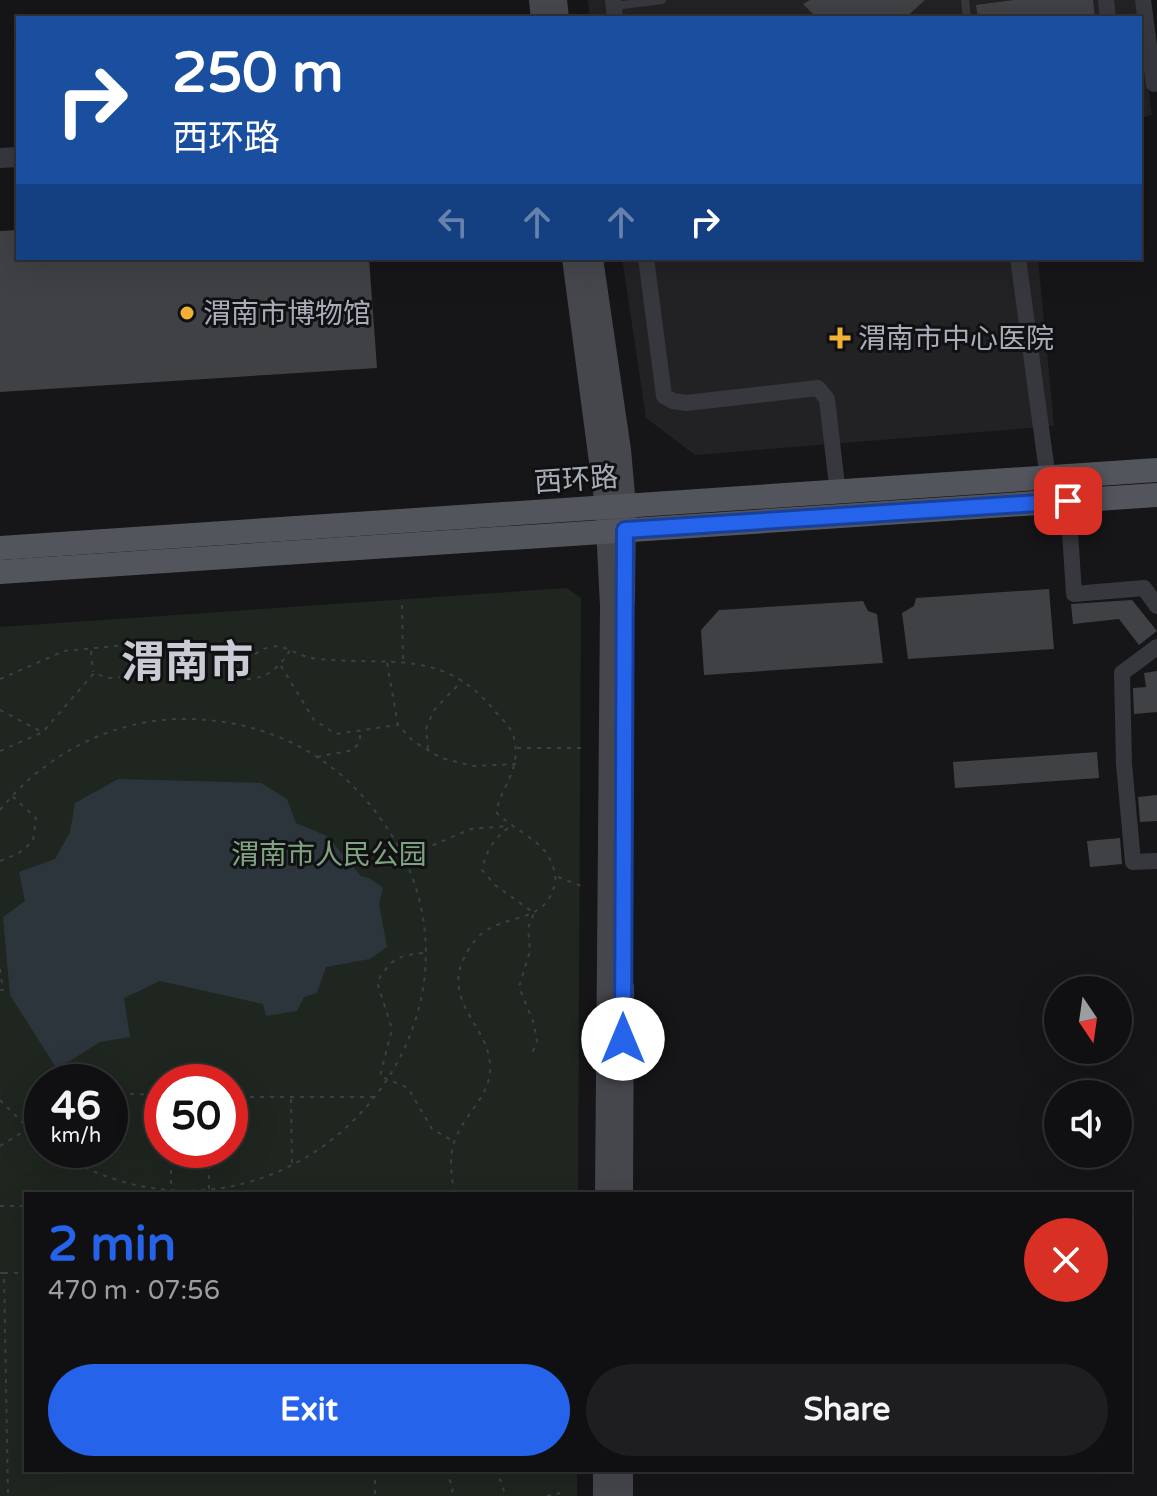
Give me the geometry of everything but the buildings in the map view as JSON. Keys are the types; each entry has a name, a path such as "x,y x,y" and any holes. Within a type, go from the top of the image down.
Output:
{"main road":[{"path":"573,260 616,518 622,1192"},
{"path":"592,260 620,450 611,606 606,1192"},
{"name":"西环路","path":"0,572 616,518 838,494 1157,470"},
{"name":"西环路","path":"0,548 1157,495"},
{"path":"604,1472 604,1496"},
{"path":"622,1472 622,1496"}],"street":[{"path":"1143,0 1154,84 1157,83"},
{"path":"646,260 664,396 686,403 818,388 827,399 838,494"},
{"path":"1018,260 1048,479"},
{"path":"1068,501 1074,594 1144,588 1157,606"},
{"path":"1157,647 1122,673 1124,764 1133,862 1157,861"}],"lane":[{"path":"614,8 662,0"}],"path":[{"path":"402,605 403,663"},
{"path":"0,679 64,651 126,645"},
{"path":"247,660 264,646 281,646 317,658 423,664 463,680 480,693 514,735 517,764 501,794 496,812 546,852 557,877 551,899 534,913 486,930 476,938 459,973 460,1000 486,1042 490,1065 483,1098 454,1142 451,1165 454,1192"},
{"path":"0,751 43,732 94,673 91,648"},
{"path":"247,679 262,678 281,666 291,649"},
{"path":"386,662 398,725 413,741 441,758 473,766 517,764"},
{"path":"281,666 314,720 336,734 398,725"},
{"path":"94,673 109,678 126,677"},
{"path":"429,751 426,729 434,710 463,680"},
{"path":"0,710 43,732"},
{"path":"0,810 49,763 78,745 109,732 153,721 196,718 248,726 271,733 317,757 348,781 376,812 404,857 419,906 424,953 418,1010 407,1044 376,1097 351,1125 326,1146 292,1166 252,1182 209,1189 171,1190 130,1184 84,1168"},
{"path":"317,757 353,750 360,742 360,731"},
{"path":"515,748 586,748"},
{"path":"0,861 19,853 33,841 36,818 12,796"},
{"path":"404,857 471,829 510,826"},
{"path":"510,826 494,839 485,855 482,870 495,885 534,913"},
{"path":"557,877 584,887"},
{"path":"531,1056 537,1041 519,987 530,951 528,928 534,913"},
{"path":"424,953 400,955 389,964 377,982 392,1029 380,1076 408,1088 432,1129 454,1142"},
{"path":"0,969 3,990 0,990"},
{"path":"248,1097 376,1097"},
{"path":"291,1097 292,1166"},
{"path":"0,1100 24,1127"},
{"path":"0,1146 24,1132"},
{"path":"171,1168 171,1190"},
{"path":"209,1168 209,1189"},
{"path":"0,1206 24,1206"},
{"path":"8,1496 2,1273 24,1273"},
{"path":"0,1387 6,1386"},
{"path":"375,1472 375,1496"},
{"path":"447,1472 453,1489 450,1496"},
{"path":"495,1472 505,1496"},
{"path":"547,1496 560,1493"}],"shaded area":[{"path":"588,0 1137,0 1139,16 590,16"},
{"path":"1142,41 1152,115 1142,118"},
{"name":"渭南市中心医院","path":"622,260 1038,260 1054,426 695,455 646,418"},
{"path":"118,779 261,783 287,799 296,823 327,836 361,876 383,888 379,904 387,947 370,959 326,967 317,993 304,997 297,1011 266,1016 263,1004 160,981 124,998 130,1037 100,1042 65,1064 54,1064 10,995 3,917 25,901 19,872 55,859 70,832 75,803"}],"green space":[{"name":"渭南市人民公园","path":"567,588 581,598 578,1192 24,1192 24,1472 577,1472 577,1496 0,1496 0,627"}],"place":[{"name":"渭南市博物馆","path":"187,313"},
{"name":"渭南市中心医院","path":"840,338"}],"district":[{"name":"渭南市","path":"187,662"}],"route":[{"path":"623,1039 625,530 1068,501"}]}
